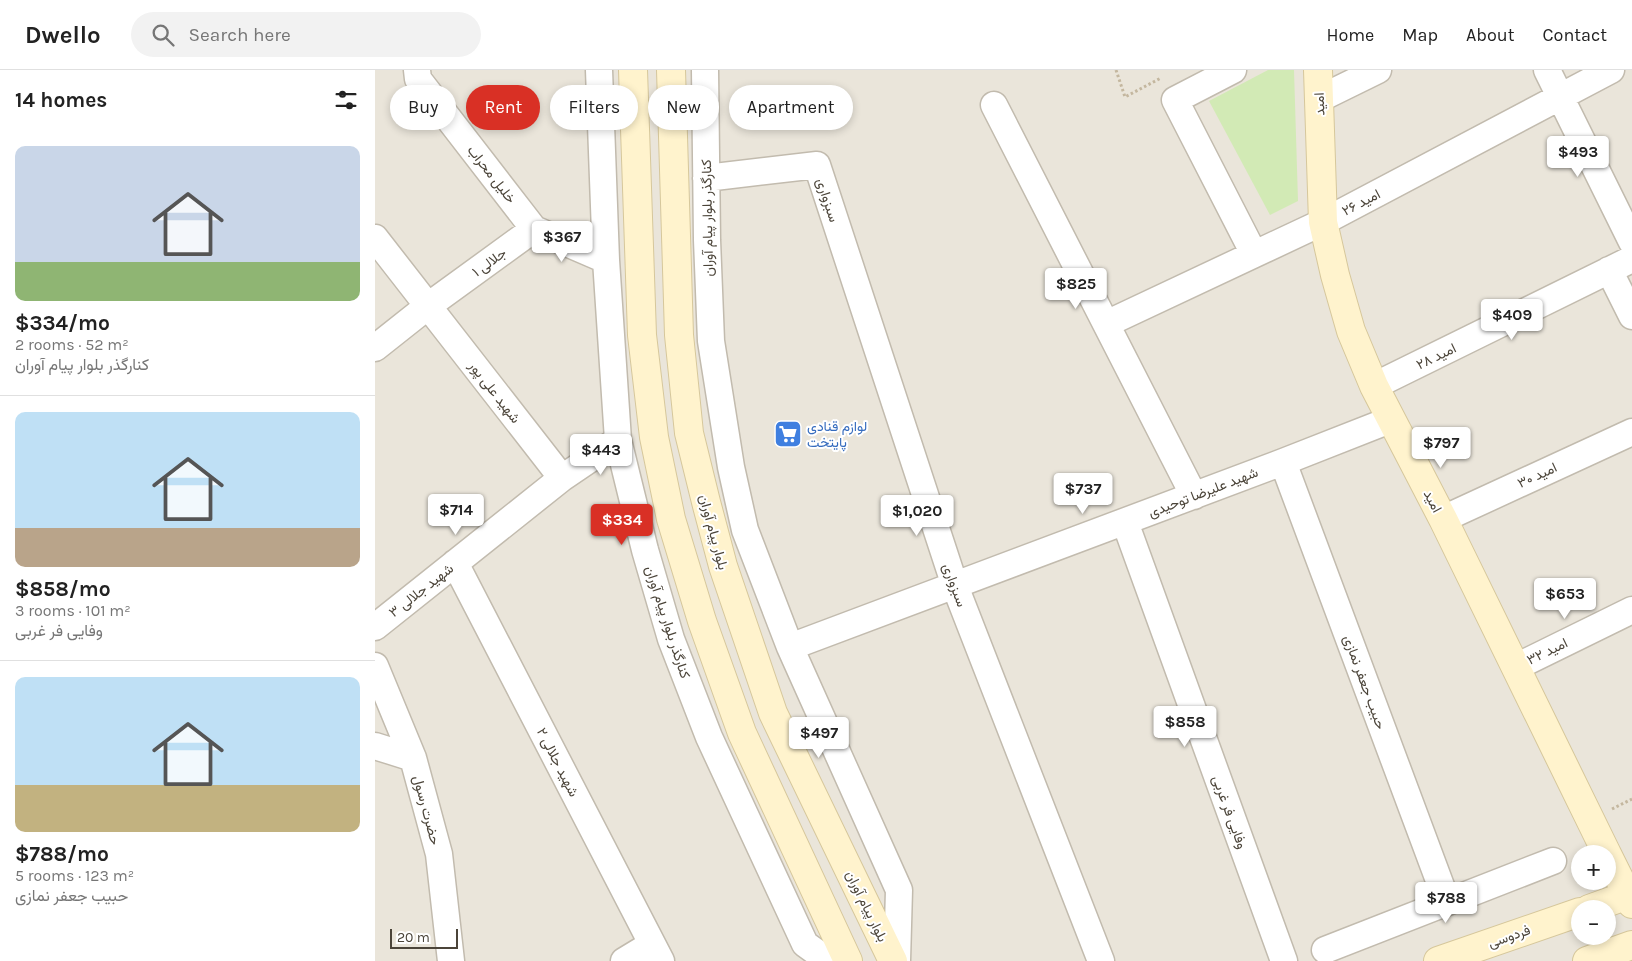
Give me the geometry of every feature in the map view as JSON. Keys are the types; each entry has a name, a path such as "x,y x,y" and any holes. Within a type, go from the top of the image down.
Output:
{"main road":[{"path":"633,70 642,335 654,437 671,519 702,621 742,733 848,961"},
{"name":"بلوار پیام آوران","path":"671,70 679,335 689,433 706,502 723,566 773,713 895,961"},
{"name":"امید","path":"1318,70 1323,222 1335,275 1351,331 1373,386 1443,519 1603,845"},
{"name":"امید","path":"1616,872 1630,900"},
{"path":"1616,903 1630,900"},
{"name":"فردوسی","path":"1438,961 1571,915"},
{"path":"1587,961 1632,945"}],"street":[{"name":"خلیل محراب","path":"417,70 418,79 534,229"},
{"name":"کنارگذر بلوار پیام آوران","path":"599,70 606,260 618,440 645,550 671,639 709,737 805,944 829,961"},
{"name":"کنارگذر بلوار پیام آوران","path":"705,70 711,341 731,467 745,530 790,647 899,890 895,961"},
{"path":"1233,70 1175,100 1254,254"},
{"path":"1319,99 1378,70"},
{"path":"1547,70 1632,242"},
{"name":"امید ۲۶","path":"1107,324 1323,222 1611,70"},
{"path":"994,105 1194,496"},
{"name":"سبزواری","path":"706,178 817,165 955,586 1101,961"},
{"path":"534,229 606,260"},
{"name":"جلالی ۱","path":"375,348 428,306 534,229"},
{"name":"شهید علی پور","path":"375,238 562,478"},
{"name":"امید ۲۸","path":"1373,386 1632,259"},
{"path":"1609,270 1632,316"},
{"name":"شهید علیرضا توحیدی","path":"790,647 1194,496 1390,420"},
{"name":"امید ۳۰","path":"1443,519 1632,432"},
{"name":"شهید جلالی ۳","path":"375,627 562,478 618,440"},
{"name":"حبیب جعفر نمازی","path":"1283,462 1447,902"},
{"name":"وفایی فر غربی","path":"1125,522 1284,961"},
{"name":"شهید جلالی ۲","path":"455,563 657,953"},
{"name":"امید ۳۲","path":"1515,667 1632,610"},
{"name":"حضرت رسول","path":"375,666 413,758 439,854 451,961"},
{"path":"375,746 413,758"},
{"path":"1325,950 1553,861"},
{"path":"625,961 657,953"}],"path":[{"path":"1116,70 1125,97 1176,70 1187,94"}],"shaded area":[{"path":"375,70 1632,70 1632,961 375,961"}],"green space":[{"path":"1268,70 1294,70 1298,201 1270,215 1209,101"}],"place":[{"name":"لوازم قنادی پایتخت","path":"788,434"}]}
